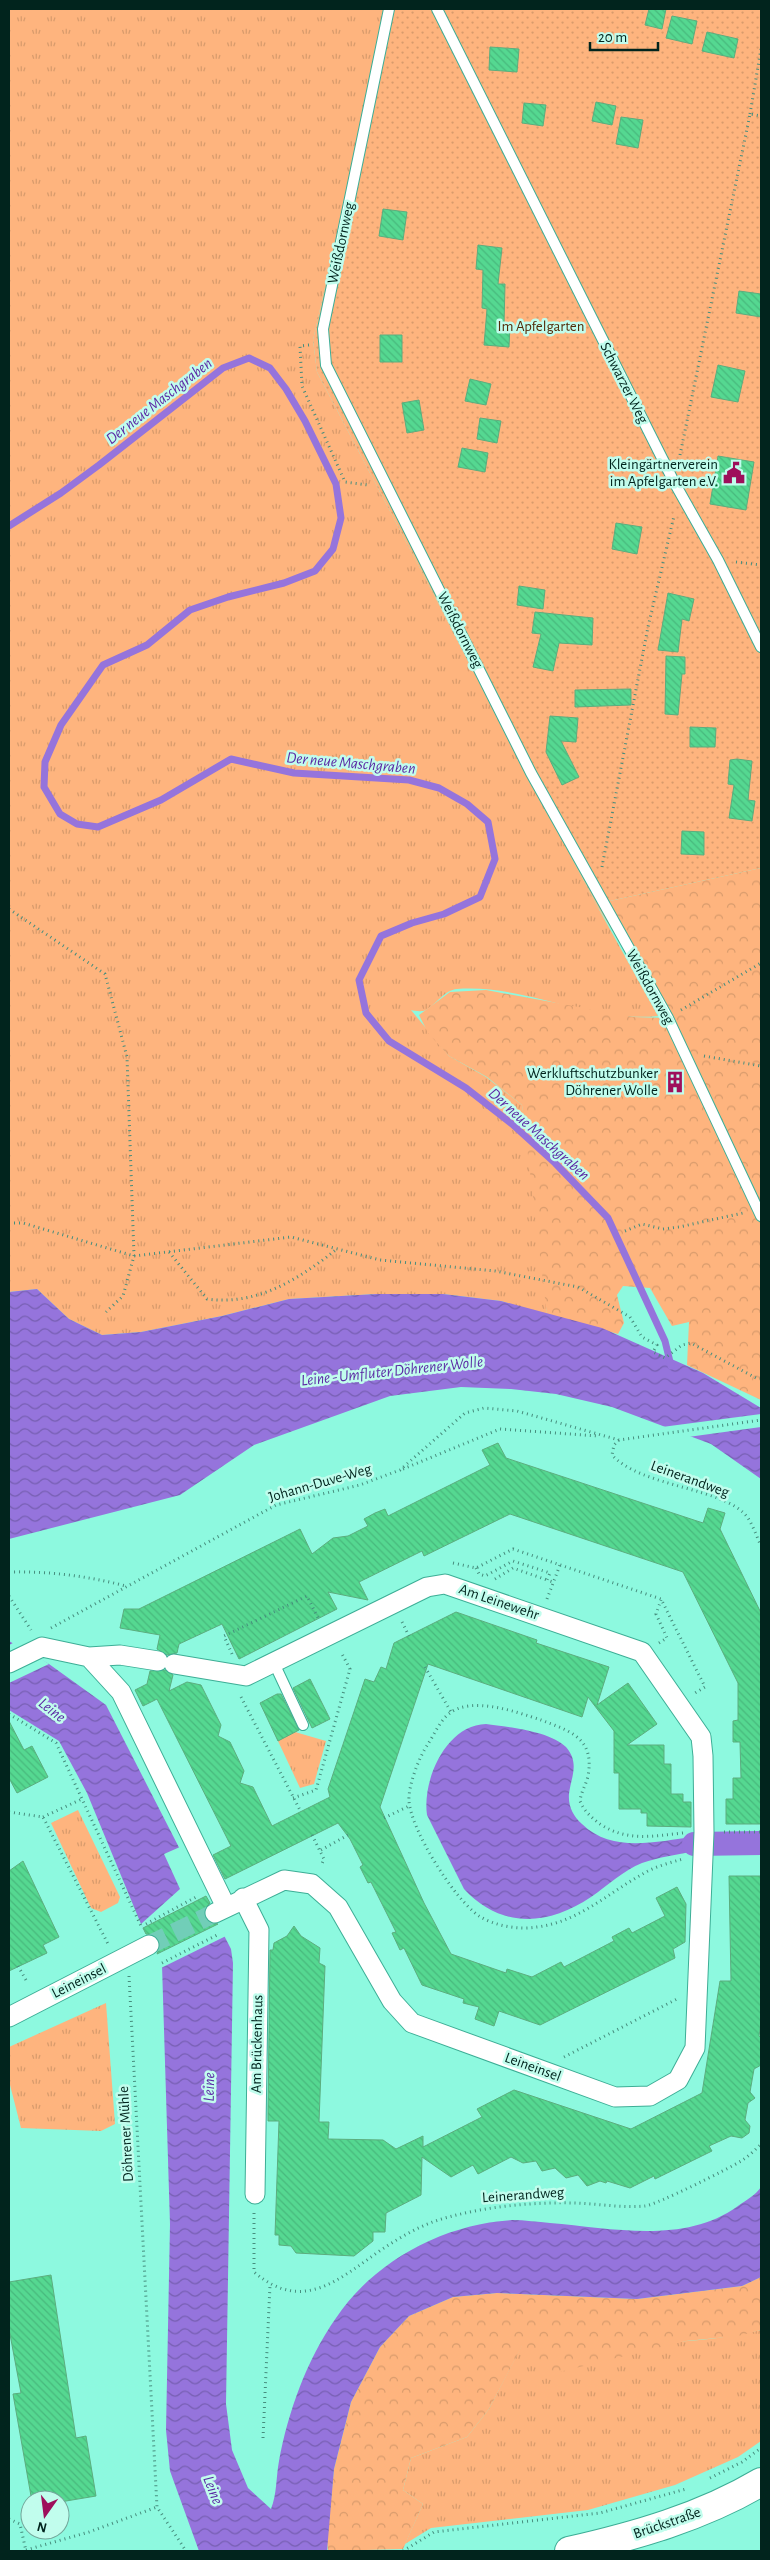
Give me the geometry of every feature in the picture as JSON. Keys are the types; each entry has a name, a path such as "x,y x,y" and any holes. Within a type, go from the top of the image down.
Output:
{"street":[{"name":"Am Leinewehr","path":"42,1647 89,1657 120,1656 246,1676 427,1587 444,1584 486,1596 642,1652 701,1738 704,1832"},
{"path":"9,1663 42,1647"},
{"path":"89,1657 121,1692 221,1910 284,1880 312,1884"},
{"name":"Leineinsel","path":"312,1884 338,1906 392,2001 412,2023 615,2097 650,2096 678,2080 696,2048 704,1832"},
{"name":"Am Brückenhaus","path":"243,1898 259,1930 255,2194"},
{"name":"Leineinsel","path":"9,2017 150,1945"},
{"name":"Brückstraße","path":"569,2551 648,2530 687,2517 737,2496 761,2483"}],"lane":[{"name":"Weißdornweg","path":"389,9 323,329 326,365 531,774 597,895 668,1018 761,1216"},
{"name":"Schwarzer Weg","path":"437,9 674,482 718,560 761,647"},
{"path":"274,1663 303,1725"}],"path":[{"path":"597,895 648,627 674,517 674,482 750,114 761,49"},
{"path":"750,114 761,116"},
{"path":"324,342 300,346 302,386 345,482 388,488"},
{"path":"9,909 104,974 127,1057 134,1256 123,1296 106,1312"},
{"path":"668,1018 761,963"},
{"path":"684,1052 761,1066"},
{"path":"625,1231 642,1224 663,1229 679,1227 739,1212 761,1216"},
{"path":"9,1223 23,1223 134,1256 291,1237 380,1260 495,1271 578,1287 630,1317 642,1337 656,1346 653,1352 665,1358 682,1345 691,1343 701,1346 756,1378 761,1378"},
{"path":"169,1252 207,1299 236,1301 281,1287 308,1272 337,1249"},
{"name":"Johann-Duve-Weg","path":"42,1647 52,1626 276,1505 360,1485 400,1470 465,1413 484,1408 516,1411 619,1440"},
{"path":"619,1440 761,1420"},
{"path":"400,1470 500,1428 605,1436"},
{"name":"Leinerandweg","path":"619,1440 614,1445 612,1454 621,1464 637,1472 726,1502 747,1516 761,1546"},
{"path":"451,1562 476,1568 513,1549 661,1599 705,1686 696,1692"},
{"path":"476,1568 479,1574 485,1576 513,1561 550,1572 547,1580"},
{"path":"541,1616 560,1564"},
{"path":"486,1596 492,1580 513,1568 553,1582"},
{"path":"9,1572 57,1573 103,1580 126,1586"},
{"path":"9,1596 42,1647"},
{"path":"293,1798 316,1790 350,1669 307,1596 224,1636 232,1652 229,1673 293,1798 301,1812"},
{"path":"661,1599 656,1614 667,1638"},
{"path":"424,1667 450,1712"},
{"path":"703,1856 682,1859 643,1873 596,1905 568,1919 538,1927 518,1928 480,1916 466,1905 445,1878 420,1836 408,1798 420,1755 450,1712 477,1704 527,1715 567,1730 578,1737 589,1755 588,1778 580,1801 587,1812 612,1832 639,1838 704,1832 761,1832"},
{"path":"9,1714 56,1743 150,1945"},
{"path":"9,1812 43,1818 82,1799"},
{"path":"384,1818 409,1806"},
{"name":"Döhrener Mühle","path":"43,1818 106,1941 120,1960 129,1977 157,2507"},
{"path":"312,1835 324,1859 312,1884"},
{"path":"321,1850 348,1836"},
{"path":"141,1926 206,1892"},
{"path":"158,1965 224,1931"},
{"path":"18,1966 26,1980"},
{"path":"539,2069 698,1989"},
{"name":"Leinerandweg","path":"270,2285 286,2290 310,2290 326,2287 429,2222 482,2208 574,2203 646,2206 742,2161 761,2144"},
{"path":"255,2194 254,2272 270,2285 263,2438"},
{"path":"701,2482 742,2462 761,2448"},
{"path":"403,2551 434,2532 600,2513 693,2487"},
{"path":"9,2519 20,2524 26,2551 89,2532 157,2507 186,2551"}],"green space":[{"path":"9,9 388,9 313,340 317,372 596,904 658,1016 632,1017 607,1014 507,992 482,989 453,990 426,1010 411,1010 449,1056 486,1077 522,1105 542,1236 547,1315 501,1301 443,1294 376,1294 289,1299 222,1316 141,1332 102,1335 69,1319 37,1289 9,1292"},
{"name":"Im Apfelgarten","path":"388,9 761,9 761,868 596,904 317,372 313,340"},
{"path":"761,868 761,1400 687,1365 689,1322 672,1326 650,1288 623,1286 617,1295 624,1323 618,1334 547,1315 522,1105 487,1077 449,1056 428,1033 419,1015 450,992 486,990 633,1017 667,1018 596,904"},
{"path":"295,1732 326,1741 314,1784 300,1788 278,1741"},
{"path":"78,1810 120,1897 118,1903 101,1912 91,1908 51,1823"},
{"path":"106,2003 115,2124 101,2131 21,2128 9,2081 9,2047"},
{"path":"761,2277 761,2330 738,2336 686,2341 551,2374 522,2346 489,2409 467,2437 411,2458 403,2490 423,2504 403,2549 328,2551 327,2542 334,2469 351,2402 380,2347 409,2316 453,2297 497,2293 637,2299 742,2286"},
{"path":"761,2330 761,2441 738,2457 675,2485 588,2510 431,2528 405,2544 423,2504 403,2490 411,2458 467,2437 489,2409 522,2345 642,2344 702,2340"}],"water":[{"name":"Leine - Umfluter Döhrener Wolle","path":"37,1289 69,1319 102,1335 141,1332 222,1316 289,1299 376,1294 443,1294 501,1301 602,1328 703,1373 761,1408 761,1479 711,1444 612,1407 556,1394 511,1389 461,1387 390,1396 254,1445 180,1495 9,1539 9,1292"},
{"name":"Leine","path":"9,1641 49,1664 106,1705 231,1949 233,1963 226,2404 232,2450 248,2488 271,2509 283,2442 293,2405 308,2368 326,2334 352,2297 370,2279 413,2249 437,2237 487,2223 512,2220 622,2230 671,2230 695,2226 717,2218 751,2197 761,2187 761,2277 742,2286 637,2299 497,2293 453,2297 409,2316 380,2347 351,2402 334,2469 327,2551 199,2551 170,2471 166,2430 170,2224 162,1965 141,1924 87,1793 59,1741 9,1710"},
{"path":"486,1724 539,1733 550,1737 566,1747 574,1764 569,1794 570,1807 579,1821 594,1833 607,1839 635,1843 650,1843 694,1837 694,1851 635,1866 575,1907 542,1918 525,1919 509,1917 493,1911 478,1902 464,1889 427,1815 426,1801 433,1771 448,1744 459,1734 472,1727"}],"pier":[{"path":"761,1414 761,1427 688,1437 662,1427"},
{"path":"15,1642 49,1664 9,1683 9,1645"},
{"path":"180,1847 226,1936 161,1968 141,1924 180,1889 164,1854"}],"building":[{"path":"649,9 666,9 662,29 645,25"},
{"path":"672,16 697,21 692,44 666,38"},
{"path":"707,32 738,39 734,58 702,51"},
{"path":"490,47 519,49 517,72 489,70"},
{"path":"596,102 616,106 612,125 592,121"},
{"path":"524,103 546,105 543,126 522,123"},
{"path":"621,117 643,120 638,148 616,144"},
{"path":"383,209 407,212 403,240 379,236"},
{"path":"478,245 502,248 498,284 505,284 504,325 510,325 509,347 484,345 487,309 482,308 483,270 476,269"},
{"path":"739,291 761,294 761,317 736,313"},
{"path":"380,335 402,335 402,362 380,362"},
{"path":"718,365 745,371 738,402 711,397"},
{"path":"470,379 491,384 486,405 465,401"},
{"path":"419,400 424,430 407,433 402,403"},
{"path":"480,418 501,421 497,443 477,439"},
{"path":"462,448 488,453 485,472 458,467"},
{"path":"718,456 754,462 746,510 710,504"},
{"path":"616,523 642,527 637,554 612,549"},
{"path":"519,586 545,590 543,609 517,605"},
{"path":"668,593 694,599 689,621 682,619 678,652 658,650"},
{"path":"535,612 593,618 592,645 559,643 553,671 533,667 541,634 532,633"},
{"path":"666,656 685,657 685,674 682,674 678,715 665,714"},
{"path":"631,689 631,705 575,707 575,690"},
{"path":"550,716 578,718 576,742 561,741 579,777 562,785 546,752"},
{"path":"690,727 716,728 715,747 690,747"},
{"path":"730,760 752,761 748,800 755,801 752,821 729,818 734,785 728,784"},
{"path":"682,831 704,832 704,855 681,854"},
{"path":"498,1443 506,1458 703,1523 708,1508 725,1513 720,1529 761,1613 761,1824 726,1824 726,1799 733,1799 733,1778 741,1778 740,1742 733,1742 733,1721 738,1720 738,1683 683,1572 510,1514 424,1556 422,1551 359,1582 368,1600 328,1592 337,1609 239,1659 222,1624 179,1644 177,1653 167,1655 157,1649 160,1635 120,1628 124,1609 139,1609 300,1529 312,1554 333,1538 348,1536 368,1526 364,1519 375,1513 385,1509 388,1516 490,1465 482,1450"},
{"path":"456,1612 537,1640 536,1643 609,1667 597,1705 628,1683 657,1724 627,1745 664,1745 664,1764 671,1764 671,1794 683,1794 683,1802 691,1802 691,1827 647,1826 647,1813 641,1813 641,1809 619,1809 619,1773 614,1773 614,1731 588,1697 582,1717 428,1664 380,1807 424,1903 451,1954 506,1973 507,1969 532,1977 561,1962 564,1967 614,1941 612,1937 629,1928 632,1933 665,1916 656,1898 677,1887 686,1904 685,1942 673,1949 675,1958 540,2025 499,2011 494,2026 475,2019 479,2007 463,2003 464,1999 422,1985 404,1948 400,1950 392,1933 396,1932 371,1882 368,1883 360,1867 363,1865 350,1839 338,1823 225,1879 213,1855 231,1846 157,1699 143,1706 135,1690 147,1684 150,1671 165,1670 173,1675 169,1691 187,1682 201,1685 221,1725 218,1736 230,1742 244,1771 240,1783 253,1787 272,1826 330,1797 328,1789 365,1679 374,1682 381,1667 386,1669 394,1643"},
{"path":"310,1679 330,1719 312,1728 293,1688"},
{"path":"277,1694 281,1694 299,1730 278,1741 260,1703"},
{"path":"9,1721 24,1750 32,1746 48,1777 17,1793 9,1778"},
{"path":"23,1861 59,1937 43,1945 47,1953 9,1971 9,1871"},
{"path":"729,1876 761,1876 761,2024 759,2036 761,2038 761,2065 754,2069 750,2092 755,2098 748,2103 745,2120 750,2126 749,2133 742,2138 731,2136 709,2146 712,2151 655,2179 654,2176 630,2188 607,2181 606,2183 600,2181 587,2186 578,2175 566,2178 555,2168 542,2171 536,2161 523,2163 511,2157 478,2174 473,2165 451,2177 422,2157 421,2195 386,2213 385,2232 373,2232 373,2241 354,2256 296,2253 291,2246 279,2245 279,2235 275,2235 279,2121 268,2121 270,1950 273,1950 274,1943 287,1936 294,1926 301,1936 320,1948 319,1963 325,1966 319,2122 329,2122 328,2139 383,2140 396,2149 423,2136 423,2147 482,2117 477,2109 514,2090 631,2129 702,2093 720,1981 731,1981"},
{"path":"206,1896 210,1903 206,1907 205,1917 209,1922 218,1924 157,1954 160,1946 159,1940 155,1935 146,1934 143,1928"},
{"path":"51,2275 76,2438 86,2436 96,2496 70,2500 70,2490 30,2490 13,2394 21,2393 9,2329 9,2282"}],"waterway":[{"name":"Der neue Maschgraben","path":"9,526 61,493 99,465 223,368 249,358 270,368 286,389 305,421 336,484 341,518 333,549 315,571 284,583 228,597 190,610 147,645 103,665 61,725 45,762 44,787 60,814 77,824 98,827 161,800 231,759 294,773 409,780 439,788 467,804 488,822 495,859 480,897 444,914 412,923 381,936 359,980 366,1013 389,1041 466,1088 512,1124 555,1163 608,1218 665,1341 671,1366"},
{"path":"694,1844 761,1843"}],"tunnel":[{"path":"149,1945 215,1913"}],"place":[{"name":"Kleingärtnerverein im Apfelgarten e.V.","path":"734,473"},
{"name":"Werkluftschutzbunker Döhrener Wolle","path":"675,1082"}]}
